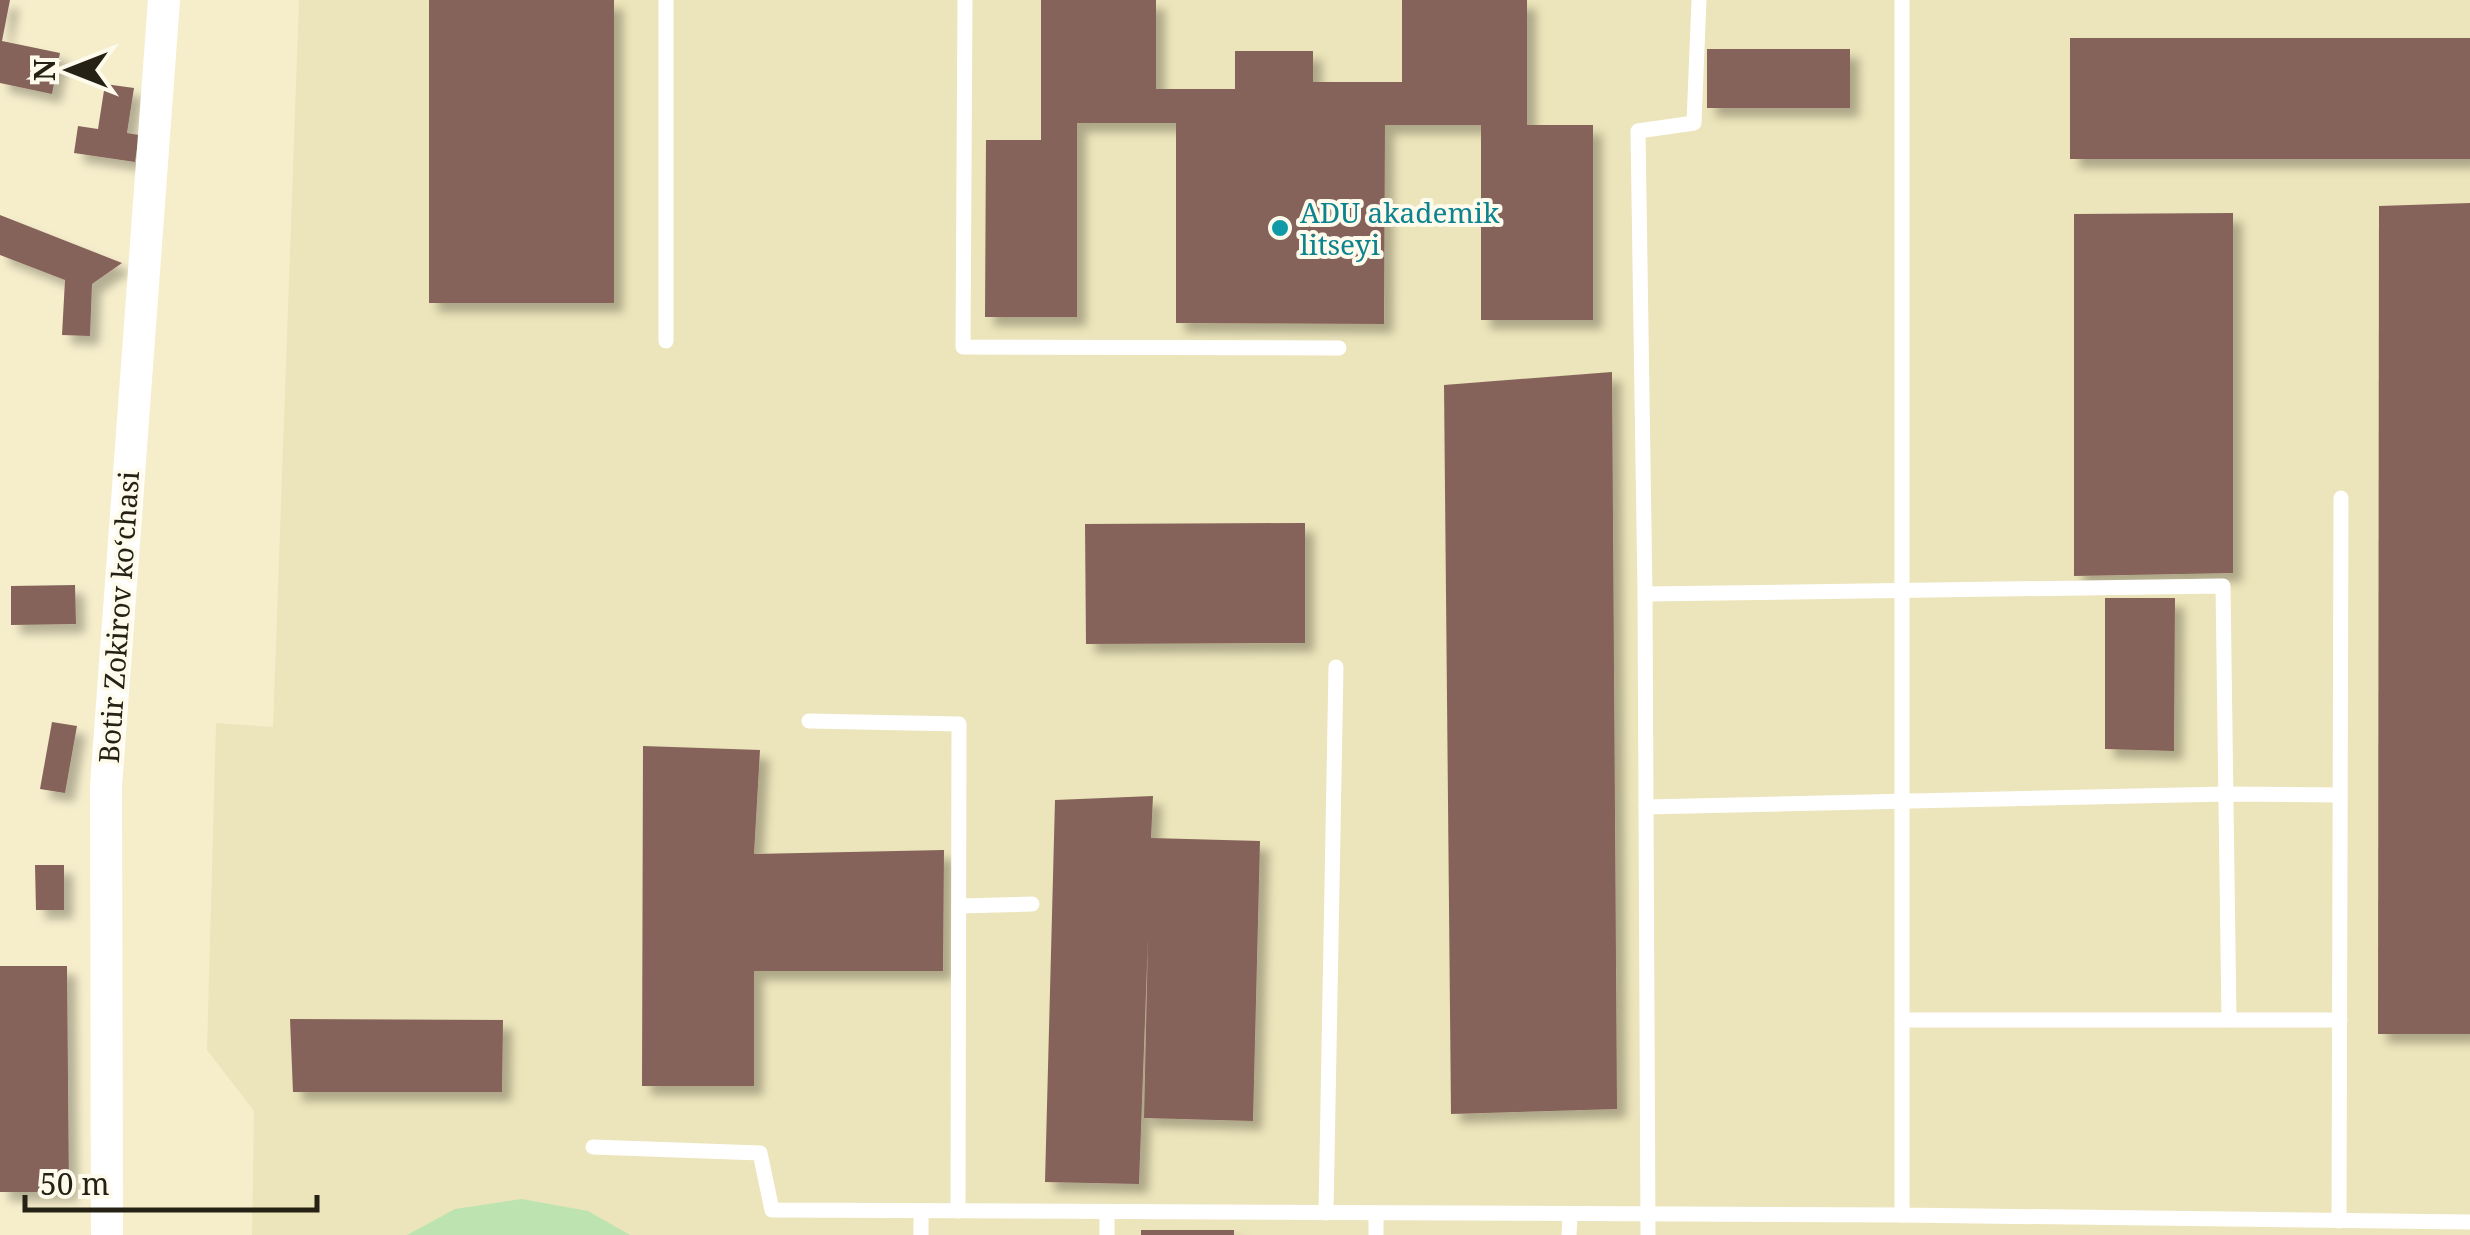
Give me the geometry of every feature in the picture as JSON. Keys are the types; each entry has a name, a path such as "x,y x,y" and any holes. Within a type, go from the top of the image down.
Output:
{"street":[{"name":"Botir Zokirov koʻchasi","path":"107,1235 106,786 164,0"}],"lane":[{"path":"666,0 666,340"},
{"path":"964,0 963,346 1339,348"},
{"path":"1648,1235 1638,131 1694,123 1698,0"},
{"path":"1902,0 1902,1214"},
{"path":"2339,1220 2341,498"},
{"path":"1645,594 2224,586 2228,1020"},
{"path":"1326,1213 1336,668"},
{"path":"809,722 959,724 958,1211"},
{"path":"1646,807 2340,795"},
{"path":"959,906 1032,904"},
{"path":"1902,1020 2340,1020"},
{"path":"593,1147 760,1153 772,1210 1902,1214 2227,1228 2339,1220 2470,1222"},
{"path":"921,1211 921,1235"},
{"path":"1107,1213 1107,1235"},
{"path":"1376,1213 1376,1235"},
{"path":"1569,1235 1570,1214"},
{"path":"1969,1216 1969,1235"}],"shaded area":[{"path":"299,0 2470,0 2470,1235 252,1235 254,1111 207,1050 216,723 273,727"}],"green space":[{"path":"522,1199 588,1211 630,1235 407,1235 455,1209"}],"building":[{"path":"0,0 10,0 2,41 60,53 52,94 0,83"},
{"path":"429,0 614,0 614,303 429,303"},
{"name":"ADU akademik litseyi","path":"1041,0 1156,0 1156,89 1235,89 1235,51 1313,51 1313,82 1402,82 1402,0 1527,0 1527,125 1593,125 1593,320 1481,320 1481,125 1385,125 1384,324 1176,323 1176,123 1077,123 1077,317 985,317 986,140 1041,140"},
{"path":"2070,38 2470,38 2470,159 2070,159"},
{"path":"1707,49 1850,49 1850,108 1707,108"},
{"path":"105,84 134,88 127,133 139,135 135,162 74,153 78,126 98,129"},
{"path":"2470,203 2470,1034 2378,1034 2379,206"},
{"path":"2233,213 2233,573 2074,576 2074,214"},
{"path":"0,215 122,263 92,284 90,336 62,335 65,280 0,255"},
{"path":"1612,372 1617,1109 1451,1114 1444,385"},
{"path":"1305,523 1305,643 1086,644 1085,524"},
{"path":"75,585 76,624 11,625 11,586"},
{"path":"2105,598 2175,598 2174,751 2105,749"},
{"path":"52,722 77,726 65,793 40,789"},
{"path":"643,746 760,750 754,854 944,850 943,971 754,971 754,1086 642,1086"},
{"path":"1153,796 1151,838 1260,841 1253,1121 1144,1118 1148,938 1139,1184 1045,1182 1055,800"},
{"path":"35,865 64,865 64,910 36,910"},
{"path":"0,966 67,966 69,1192 0,1192"},
{"path":"290,1019 503,1020 502,1092 293,1092"},
{"path":"1141,1230 1234,1230 1234,1235 1141,1235"}],"place":[{"name":"ADU akademik litseyi","path":"1280,228"}]}
